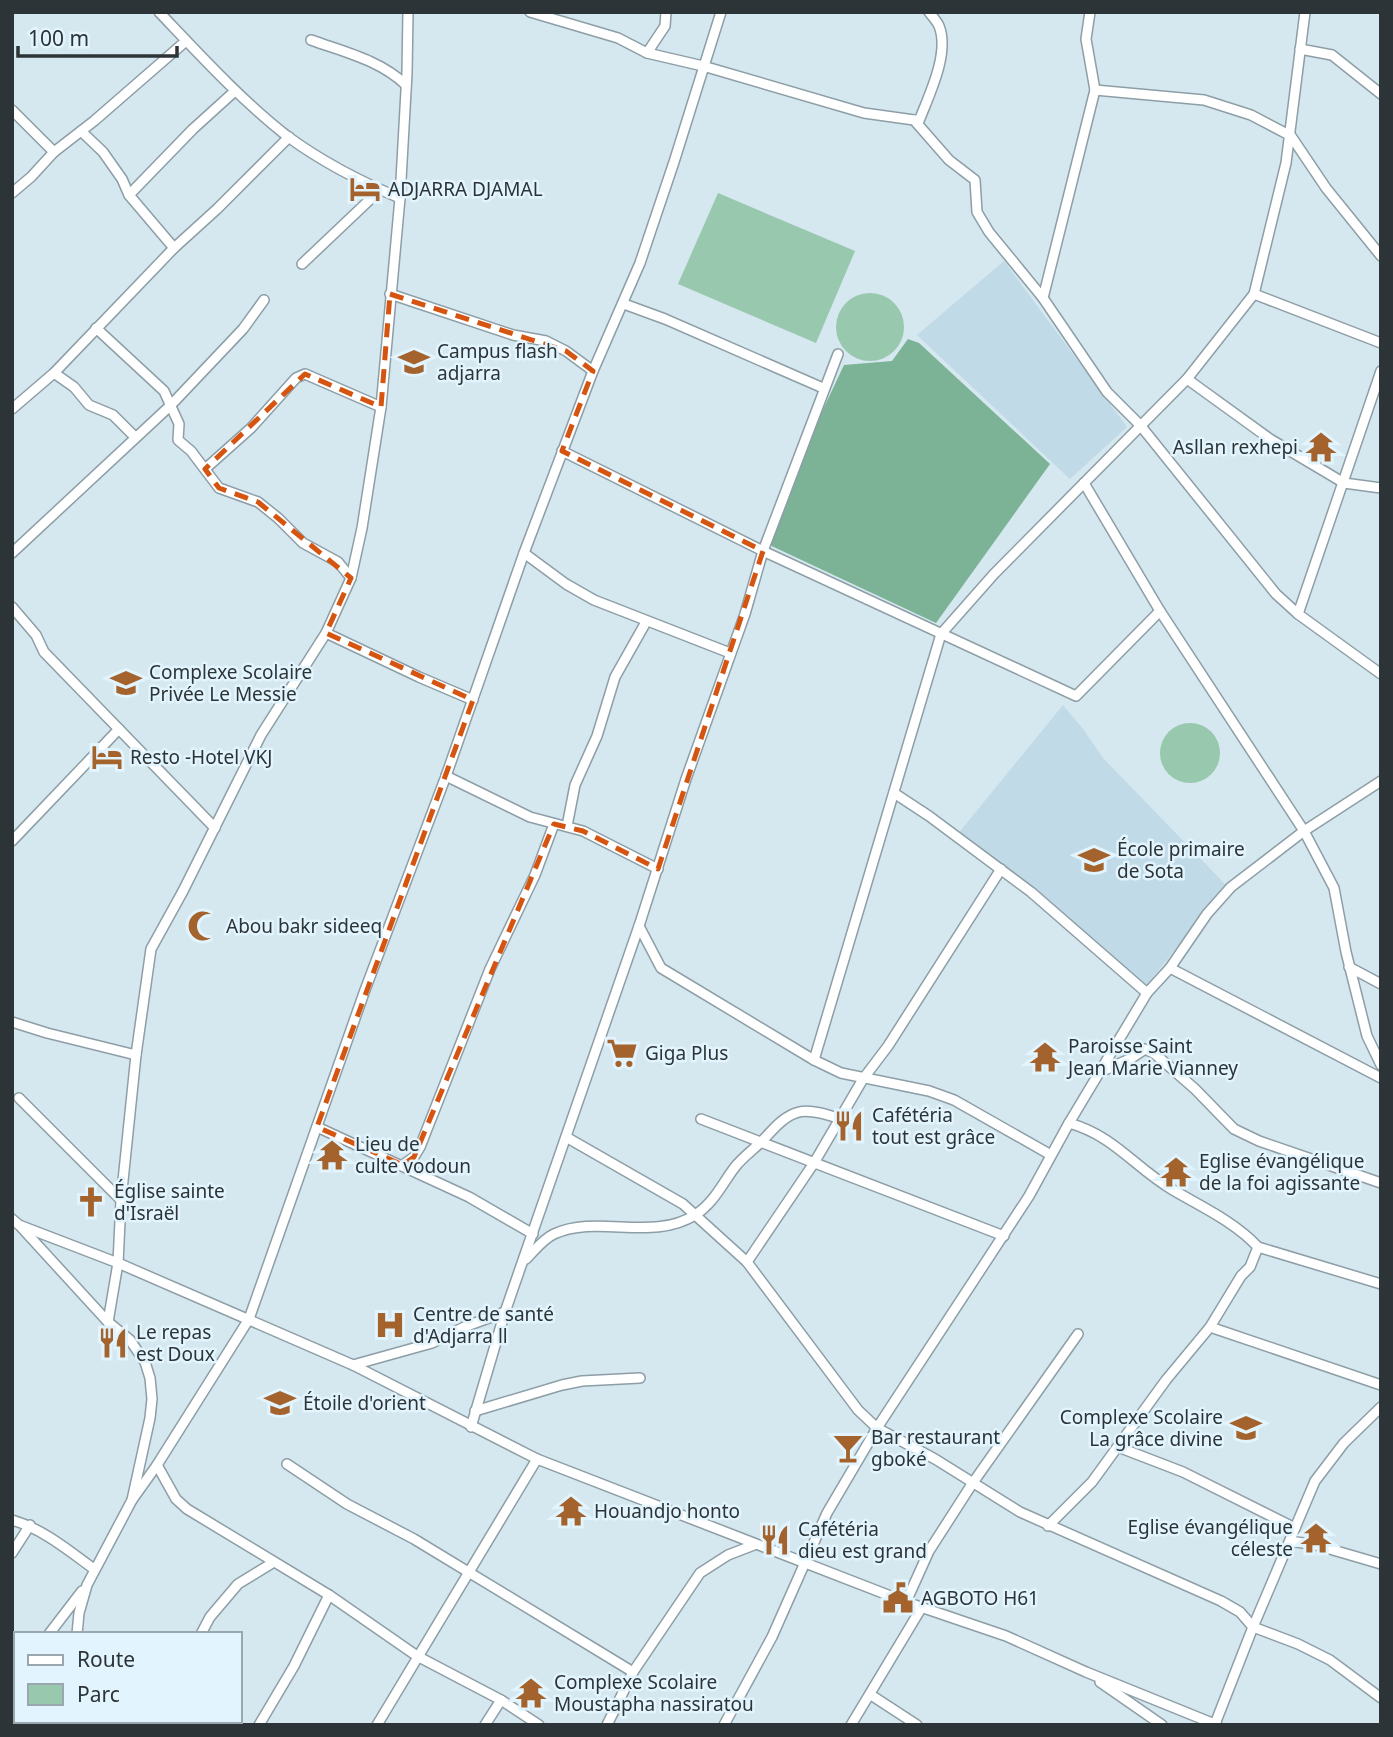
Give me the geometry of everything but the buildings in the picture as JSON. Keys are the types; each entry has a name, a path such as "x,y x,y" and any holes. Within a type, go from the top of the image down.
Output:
{"street":[{"path":"159,12 236,91 289,137 336,167 400,198"},
{"path":"108,1322 118,1263 121,1200 136,1055 151,949 261,735 326,633 351,578 382,407 400,198 408,12"},
{"path":"530,12 618,38 647,53 703,66 864,113 919,121 939,68 942,44 939,26 929,12"},
{"path":"647,53 665,26 666,12"},
{"path":"77,1632 79,1613 94,1569 132,1500 249,1319 365,990 446,776 524,552 593,371 624,304 674,162 721,12"},
{"path":"1043,298 1095,90 1086,39 1090,12"},
{"path":"814,1060 942,634 994,574 1188,379 1254,294 1290,136 1305,16 1296,12"},
{"path":"311,40 386,69 406,85"},
{"path":"12,192 31,177 54,152 186,41"},
{"path":"1300,49 1332,55 1381,94"},
{"path":"1095,90 1204,100 1251,115 1290,136 1326,188 1381,256"},
{"path":"129,195 193,129 236,91"},
{"path":"12,110 54,152"},
{"path":"914,120 949,160 975,180 977,212 989,232 1043,298 1107,392 1140,425 1276,594 1298,614 1381,674"},
{"path":"81,131 103,152 122,179 129,195 174,248"},
{"path":"12,409 54,373 174,248 218,209 289,137"},
{"path":"302,264 380,190"},
{"path":"390,294 513,335 546,341 566,351 593,371"},
{"path":"1254,294 1381,343"},
{"path":"12,553 171,405 243,329 264,300"},
{"path":"624,304 665,319 823,388"},
{"path":"96,328 164,391 178,424 178,440 205,468 219,488 258,502 303,544 338,562 351,578"},
{"path":"471,1427 505,1312 745,614 763,551 838,354"},
{"path":"1298,614 1381,371"},
{"path":"54,373 75,387 89,405 113,415 135,437"},
{"path":"205,468 251,429 296,378 305,374 382,407"},
{"path":"1188,379 1270,439 1344,483 1381,488"},
{"path":"562,451 763,551 1076,696 1160,611"},
{"path":"1084,483 1160,611 1304,831 1334,888 1349,967 1367,1036 1381,1065"},
{"path":"524,552 565,584 594,600 730,653"},
{"path":"12,607 36,635 44,652 215,828"},
{"path":"567,826 575,785 597,736 615,677 646,622"},
{"path":"326,633 473,700"},
{"path":"14,836 119,729"},
{"path":"446,776 530,817 567,826 603,840 658,869"},
{"path":"724,1725 772,1637 827,1513 877,1428 1004,1237 1147,993 1170,968 1207,914 1231,887 1304,831 1381,781"},
{"path":"894,793 1031,892 1147,993"},
{"path":"403,1165 414,1157 420,1147 490,969 535,875 554,824"},
{"path":"747,1262 814,1163 863,1079 888,1046 1001,869"},
{"path":"639,926 661,968 814,1060 841,1073 929,1091 954,1100 1051,1155"},
{"path":"1349,967 1381,984"},
{"path":"1170,968 1381,1079"},
{"path":"12,1022 136,1055"},
{"path":"1100,1072 1145,1049 1155,1054 1195,1089 1234,1129 1259,1141 1381,1182"},
{"path":"19,1098 121,1200"},
{"path":"523,1262 553,1235 578,1228 667,1226 683,1222 716,1197 735,1167 779,1123 800,1111 841,1119"},
{"path":"701,1119 1004,1237"},
{"path":"1069,1123 1097,1133 1171,1189 1246,1234 1258,1247 1381,1284"},
{"path":"317,1127 469,1197 533,1234"},
{"path":"566,1138 683,1203 697,1214 747,1262 858,1410 877,1428 1048,1526 1221,1601 1240,1612 1253,1626 1329,1660 1381,1698"},
{"path":"16,1222 118,1263 352,1365 537,1460 754,1545 1006,1636 1216,1724 1253,1626 1320,1474 1344,1443 1381,1407"},
{"path":"16,1222 108,1322 130,1340 145,1362 152,1399 132,1500"},
{"path":"1048,1526 1092,1482 1166,1380 1210,1327 1241,1276 1250,1267 1258,1247"},
{"path":"352,1365 432,1343 464,1327 505,1312"},
{"path":"1210,1327 1381,1385"},
{"path":"906,1602 929,1551 972,1483 1078,1334"},
{"path":"475,1411 562,1385 582,1381 640,1378"},
{"path":"1118,1447 1183,1472 1295,1528"},
{"path":"377,1725 470,1572 506,1507 537,1460"},
{"path":"287,1464 347,1504 414,1539 633,1672"},
{"path":"157,1465 181,1504 329,1595 417,1656 500,1700 539,1725"},
{"path":"12,1520 30,1525 94,1569"},
{"path":"12,1553 30,1525"},
{"path":"1290,1541 1316,1545 1381,1564"},
{"path":"607,1725 633,1672 700,1573 729,1555 754,1545"},
{"path":"202,1632 238,1584 274,1562"},
{"path":"51,1632 87,1585"},
{"path":"259,1725 294,1666 329,1595"},
{"path":"851,1725 922,1607"},
{"path":"1087,1672 1161,1725"},
{"path":"871,1695 917,1725"},
{"path":"485,1725 500,1700"}],"highlighted area":[{"path":"390,294 566,351 593,371 562,451 763,551 658,869 583,831 554,824 414,1157 403,1165 317,1127 473,700 326,633 351,578 258,502 219,488 205,469 305,374 381,407"}],"shaded area":[{"path":"1004,261 1127,427 1070,479 917,335"},
{"name":"École primaire de Sota","path":"1063,705 1103,758 1226,885 1143,990 957,835"}],"green space":[{"path":"718,193 855,251 816,343 678,284"},
{"path":"863,293 877,293 889,298 899,308 904,327 899,346 889,356 877,361 863,361 851,356 841,346 836,334 836,320 841,308 851,298"},
{"path":"908,339 919,343 1050,464 936,623 761,541 844,365 892,361"},
{"path":"1190,723 1207,728 1215,736 1220,753 1215,770 1207,778 1190,783 1173,778 1165,770 1160,753 1165,736 1173,728"}],"place":[{"name":"ADJARRA DJAMAL","path":"365,189"},
{"name":"Campus flash adjarra","path":"414,362"},
{"name":"Asllan rexhepi","path":"1321,447"},
{"name":"Complexe Scolaire Privée Le Messie","path":"126,683"},
{"name":"Resto -Hotel VKJ","path":"107,757"},
{"name":"École primaire de Sota","path":"1094,860"},
{"name":"Abou bakr sideeq","path":"203,926"},
{"name":"Giga Plus","path":"622,1053"},
{"name":"Paroisse Saint Jean Marie Vianney","path":"1045,1057"},
{"name":"Cafétéria tout est grâce","path":"849,1126"},
{"name":"Lieu de culte vodoun","path":"332,1155"},
{"name":"Eglise évangélique de la foi agissante","path":"1176,1172"},
{"name":"Église sainte d'Israël","path":"91,1202"},
{"name":"Centre de santé d'Adjarra ll","path":"390,1325"},
{"name":"Le repas est Doux","path":"113,1343"},
{"name":"Étoile d'orient","path":"280,1403"},
{"name":"Complexe Scolaire La grâce divine","path":"1246,1428"},
{"name":"Bar restaurant gboké","path":"848,1448"},
{"name":"Houandjo honto","path":"571,1511"},
{"name":"Eglise évangélique céleste","path":"1316,1538"},
{"name":"Cafétéria dieu est grand","path":"775,1540"},
{"name":"AGBOTO H61","path":"898,1598"},
{"name":"Complexe Scolaire Moustapha nassiratou","path":"531,1693"}]}
